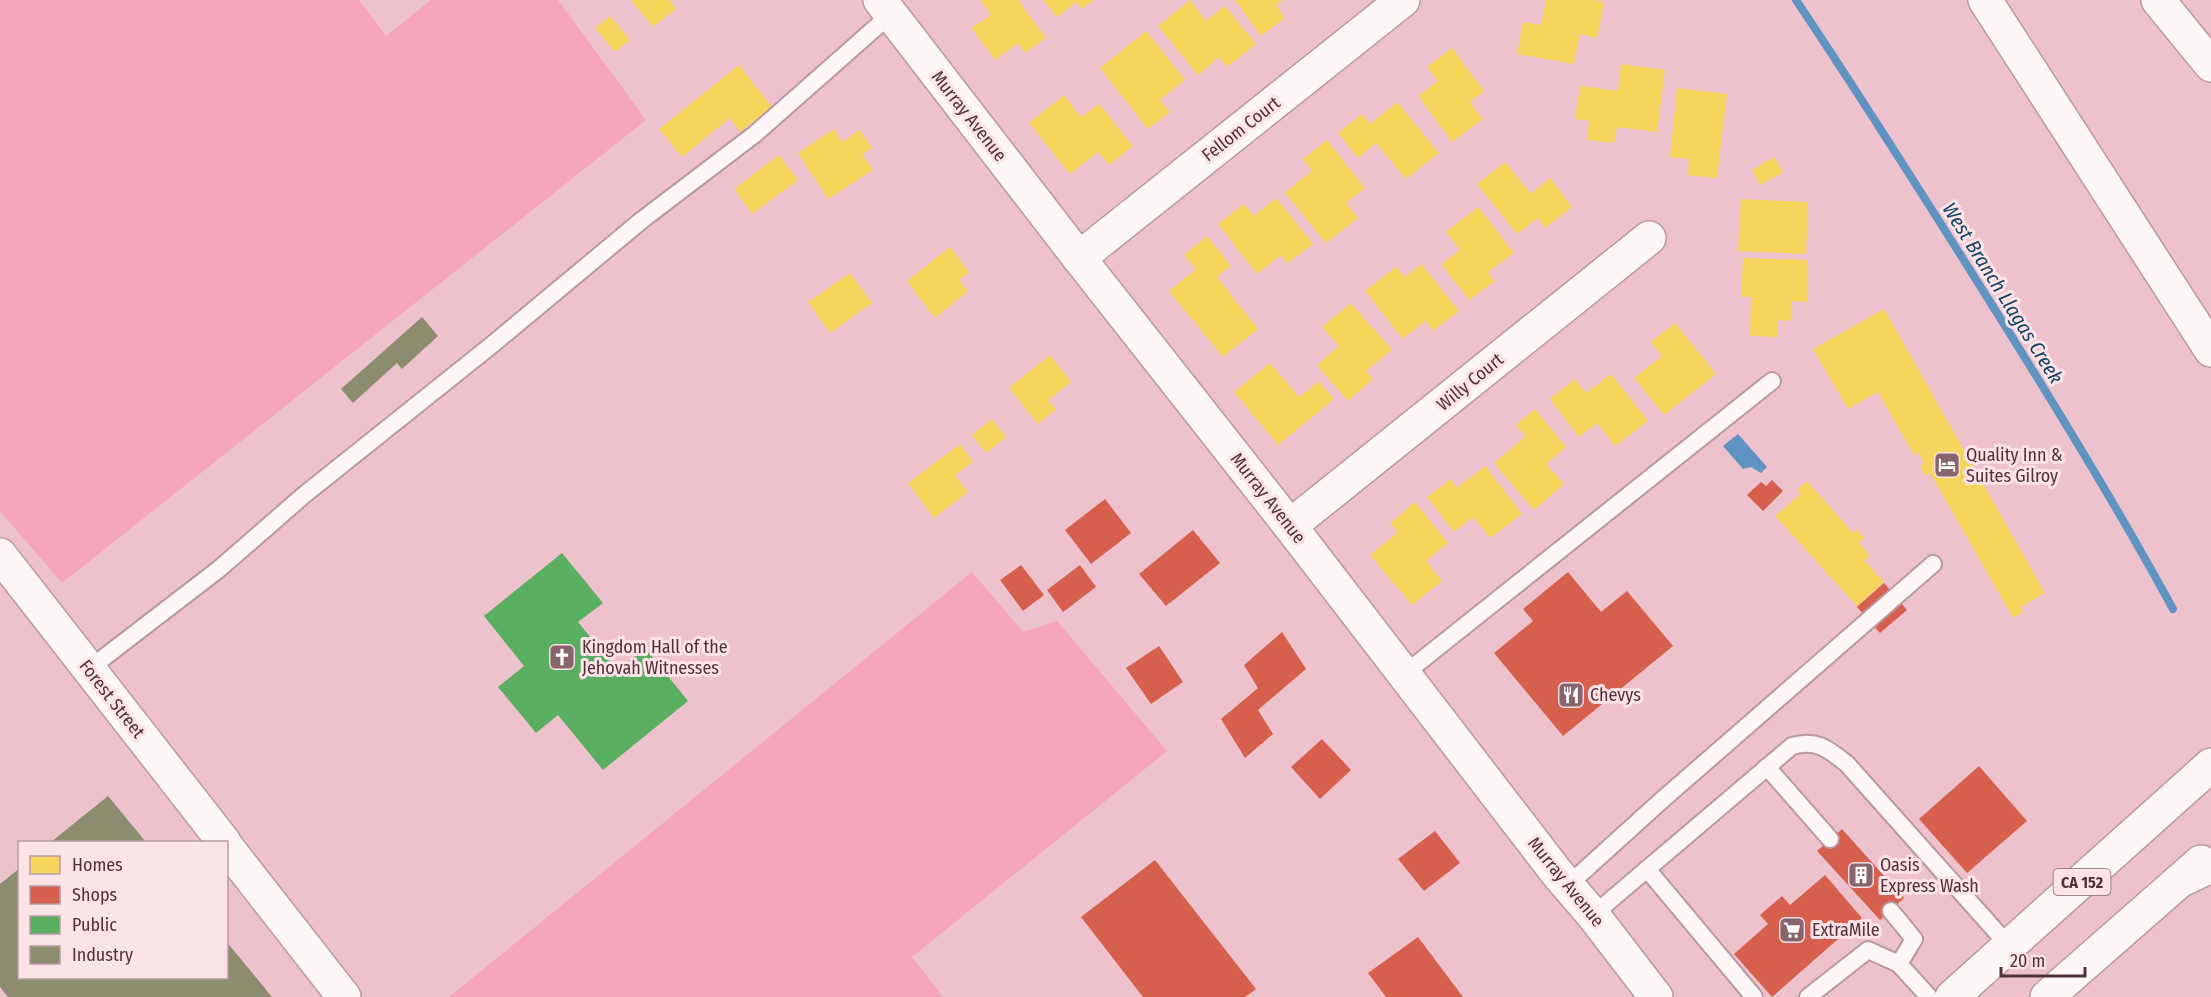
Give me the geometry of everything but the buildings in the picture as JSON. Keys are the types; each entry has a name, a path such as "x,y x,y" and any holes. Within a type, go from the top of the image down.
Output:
{"main road":[{"name":"Fellom Court","path":"1079,258 1403,0"},
{"path":"1985,0 2211,350"},
{"path":"2158,0 2211,64"},
{"name":"Murray Avenue","path":"886,7 1655,997"},
{"name":"Willy Court","path":"1290,526 1649,238"},
{"name":"Forest Street","path":"0,555 223,841"},
{"name":"CA 152","path":"1952,997 2211,765"},
{"name":"Forest Street","path":"228,848 344,997"},
{"path":"2050,996 2211,853"},
{"path":"2179,881 2211,866"}],"lane":[{"path":"89,669 219,569 304,495 493,344 642,220 755,134 886,7"},
{"path":"1403,675 1772,381"},
{"path":"1567,885 1933,564"},
{"path":"1593,915 1792,746 1806,742 1826,748 1847,764 2009,946"},
{"path":"1767,767 1830,840"},
{"path":"1647,869 1754,997"},
{"path":"1891,911 1914,939 1899,964"},
{"path":"1808,997 1868,950 1899,964 1929,997"}],"shaded area":[{"path":"0,0 359,0 386,36 431,0 558,0 646,120 62,583 0,511"},
{"path":"972,572 1023,632 1057,621 1167,751 912,957 943,997 449,997"}],"water":[{"path":"1738,434 1767,467 1761,473 1751,467 1743,469 1723,446"}],"waterway":[{"name":"West Branch Llagas Creek","path":"1796,0 2039,380 2108,494 2173,609"}],"place":[{"name":"Quality Inn & Suites Gilroy","path":"1947,465"},
{"name":"Kingdom Hall of the Jehovah Witnesses","path":"562,657"},
{"name":"Chevys","path":"1571,695"},
{"name":"Oasis Express Wash","path":"1861,875"},
{"name":"ExtraMile","path":"1792,930"}]}
